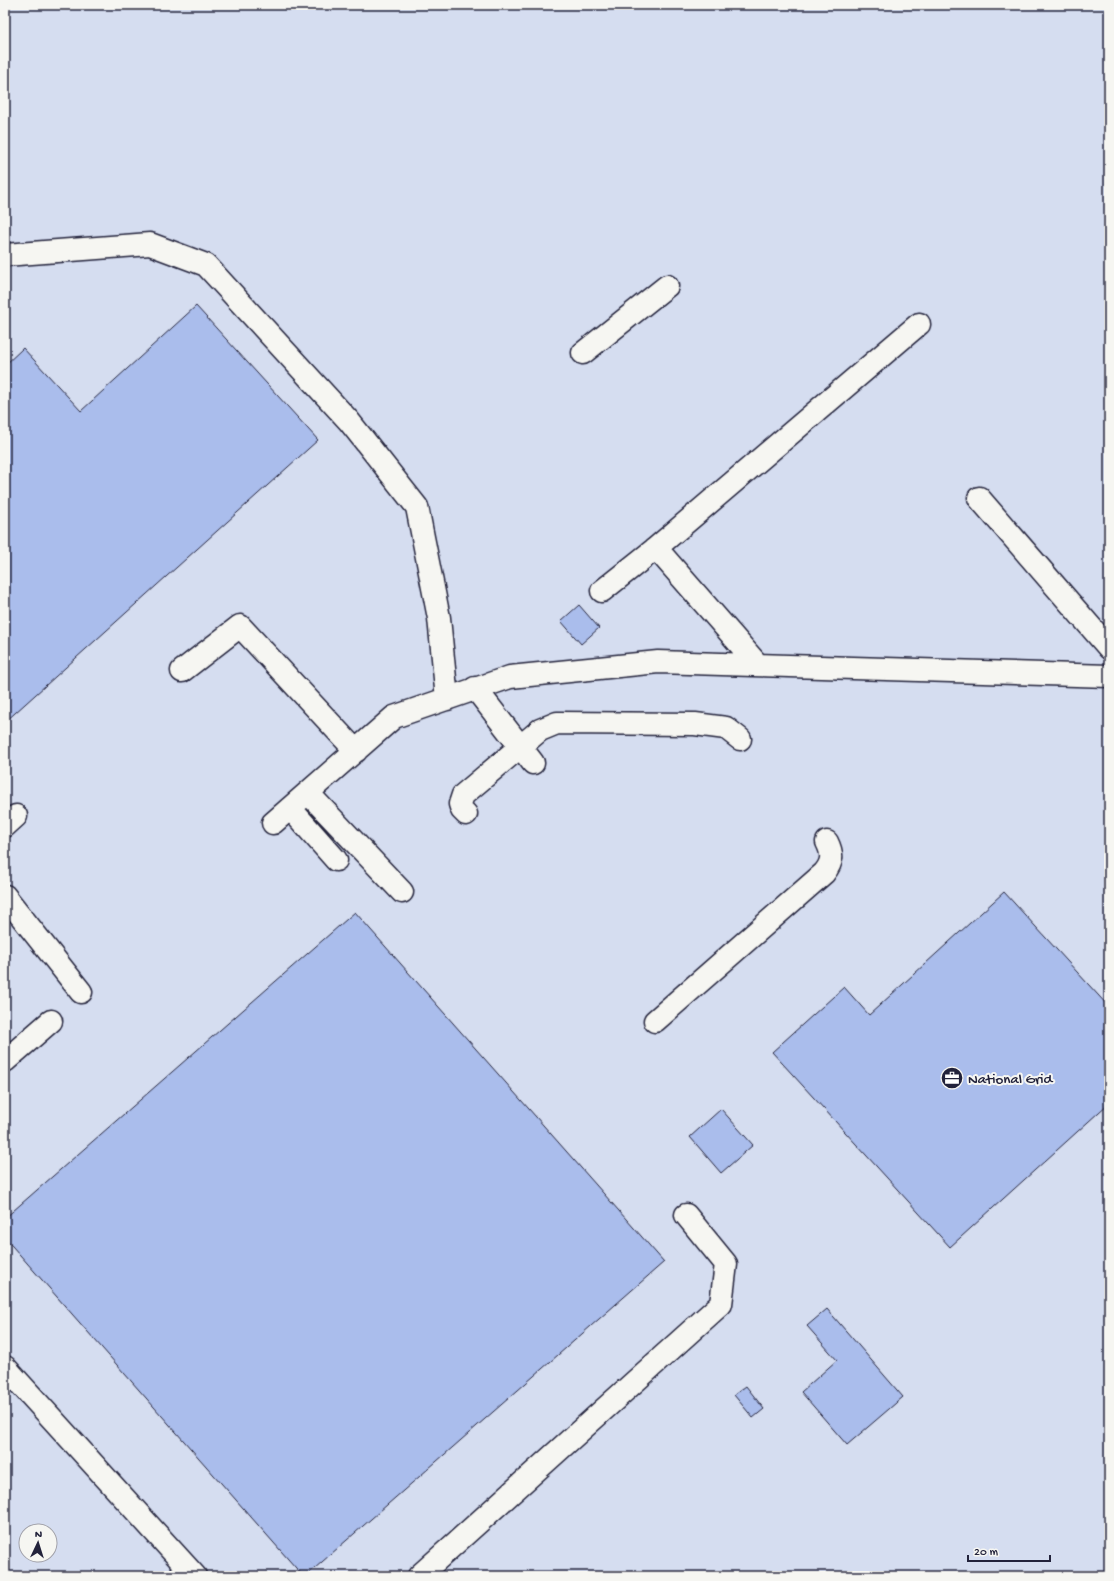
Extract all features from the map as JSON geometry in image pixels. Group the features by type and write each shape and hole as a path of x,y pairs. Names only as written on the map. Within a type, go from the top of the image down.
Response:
{"lane":[{"path":"5,255 150,244 206,265 349,421 417,507 439,618 447,698"},
{"path":"583,353 667,286"},
{"path":"602,591 656,548 919,324"},
{"path":"979,498 1109,648"},
{"path":"656,548 758,665"},
{"path":"182,671 240,626 356,751"},
{"path":"273,823 394,718 510,676 658,662 1109,676"},
{"path":"475,688 533,763"},
{"path":"466,814 462,810 460,804 463,795 540,730 558,724 695,724 726,728 740,739"},
{"path":"308,793 402,892"},
{"path":"290,808 336,860"},
{"path":"655,1021 830,866 832,858 831,850 827,842"},
{"path":"5,896 81,992"},
{"path":"5,1061 51,1021"},
{"path":"419,1576 722,1304 726,1264 686,1215"},
{"path":"5,1367 195,1576"}],"shaded area":[{"name":"National Grid","path":"5,5 1109,5 1109,1576 5,1576"}],"building":[{"path":"196,306 318,440 5,722 5,365 23,348 81,411"},
{"path":"579,605 599,628 581,644 561,621"},
{"name":"National Grid","path":"1004,892 1109,1007 1109,1103 950,1247 772,1052 844,987 869,1015"},
{"path":"355,912 664,1262 306,1576 303,1576 5,1238 5,1218"},
{"path":"721,1109 753,1145 721,1173 690,1137"},
{"path":"827,1309 903,1397 847,1445 801,1392 837,1360 807,1326"},
{"path":"746,1386 764,1409 753,1418 734,1395"}],"place":[{"name":"National Grid","path":"952,1078"}]}
